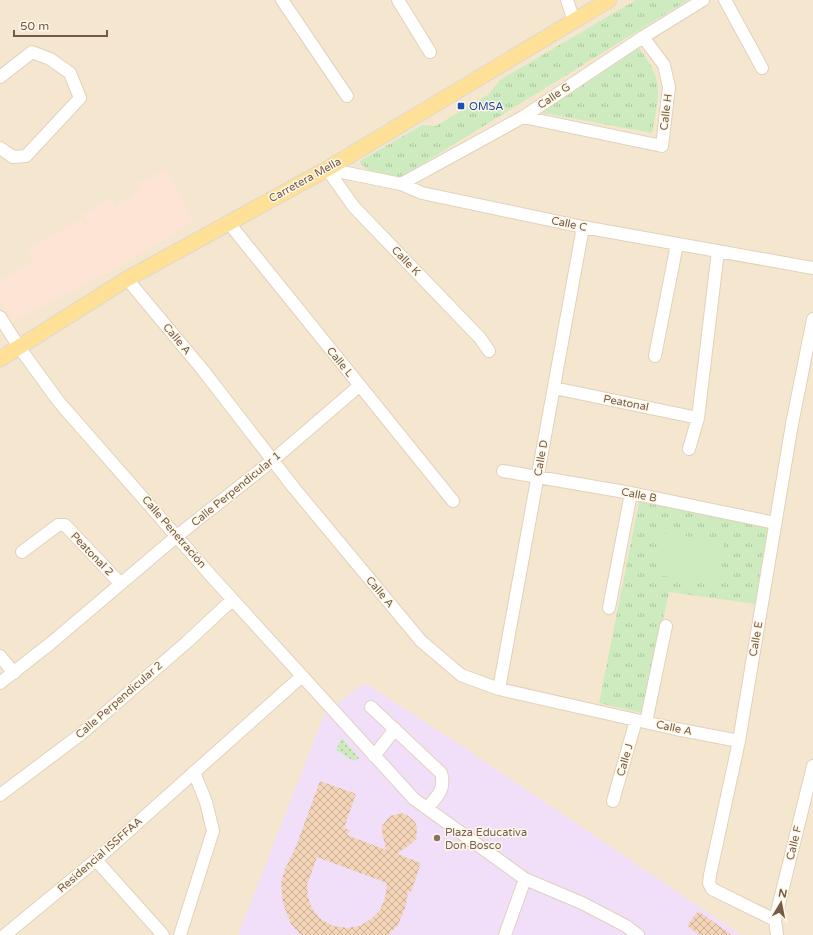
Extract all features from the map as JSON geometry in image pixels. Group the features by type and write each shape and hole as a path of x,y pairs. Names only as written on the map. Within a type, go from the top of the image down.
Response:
{"main road":[{"name":"Carretera Mella","path":"0,359 127,279 228,222 327,169 609,0"}],"street":[{"path":"282,0 347,96"},
{"path":"398,0 430,52"},
{"path":"567,0 574,21"},
{"name":"Calle G","path":"401,184 523,117 643,37 703,0"},
{"path":"726,0 762,68"},
{"name":"Calle H","path":"523,117 662,146 669,87 664,66 643,37"},
{"path":"0,77 32,52 50,59 70,73 80,98 26,156 13,157 0,148"},
{"name":"Calle C","path":"327,169 401,184 422,193 583,227 813,268"},
{"name":"Calle K","path":"327,169 354,207 480,338 489,351"},
{"name":"Calle L","path":"228,222 453,501"},
{"name":"Calle D","path":"500,689 583,227"},
{"path":"655,356 677,244"},
{"path":"689,449 698,418 718,251"},
{"name":"Calle A","path":"127,279 202,369 273,460 421,642 461,675 500,689 641,721 739,741"},
{"name":"Calle Penetración","path":"0,317 19,347 59,402 232,600 414,799 524,879 582,903 626,926 638,935"},
{"name":"Calle E","path":"775,920 712,889 709,882 739,741 775,524 813,318"},
{"name":"Calle Perpendicular 1","path":"0,683 14,673 177,536 273,460 359,386"},
{"name":"Peatonal","path":"554,388 698,418"},
{"name":"Calle B","path":"503,471 631,493 775,524"},
{"path":"609,608 631,493"},
{"name":"Peatonal 2","path":"22,552 58,525 65,526 120,583"},
{"name":"Calle Perpendicular 2","path":"0,795 81,734 187,642 232,600"},
{"name":"Calle J","path":"613,801 641,721 666,626"},
{"path":"0,656 14,673"},
{"name":"Residencial ISSFFAA","path":"5,935 96,860 302,676"},
{"path":"371,706 441,773 443,789 427,808"},
{"path":"374,756 395,729"},
{"name":"Calle F","path":"775,920 813,766"},
{"path":"180,935 213,831 206,802 194,772"},
{"path":"96,860 164,935"},
{"path":"505,935 524,879"},
{"path":"775,920 777,935"}],"shaded area":[{"path":"0,0 813,0 813,935 0,935"},
{"path":"166,169 193,222 109,272 12,321 0,300 0,281 34,261 27,249 82,219 102,257 83,215 110,199 133,241 116,206 140,190 138,184"},
{"name":"Plaza Educativa Don Bosco","path":"365,683 456,742 741,935 238,935 325,713"}],"green space":[{"path":"636,0 688,0 401,177 380,174 361,164 360,161 422,125 436,126 489,94 500,80"},
{"path":"639,48 653,70 658,89 657,108 652,133 538,112"},
{"path":"639,502 768,525 756,604 669,592 643,713 599,703"},
{"path":"661,533 724,541 719,583 656,575"},
{"path":"342,738 359,758 354,761 336,750"}],"building":[{"path":"320,781 356,794 344,828 350,830 347,835 386,850 382,826 390,816 401,813 407,815 415,822 417,828 416,839 397,854 421,863 411,892 408,891 406,905 398,925 388,935 301,935 291,924 283,904 281,883 285,869 295,849","holes":["317,857 387,883 385,898 380,910 371,919 360,926 347,928 334,926 322,920 313,910 308,898 307,885"]},
{"path":"698,911 732,935 700,935 687,926"}],"place":[{"name":"OMSA","path":"461,106"},
{"name":"Plaza Educativa Don Bosco","path":"437,838"}]}
